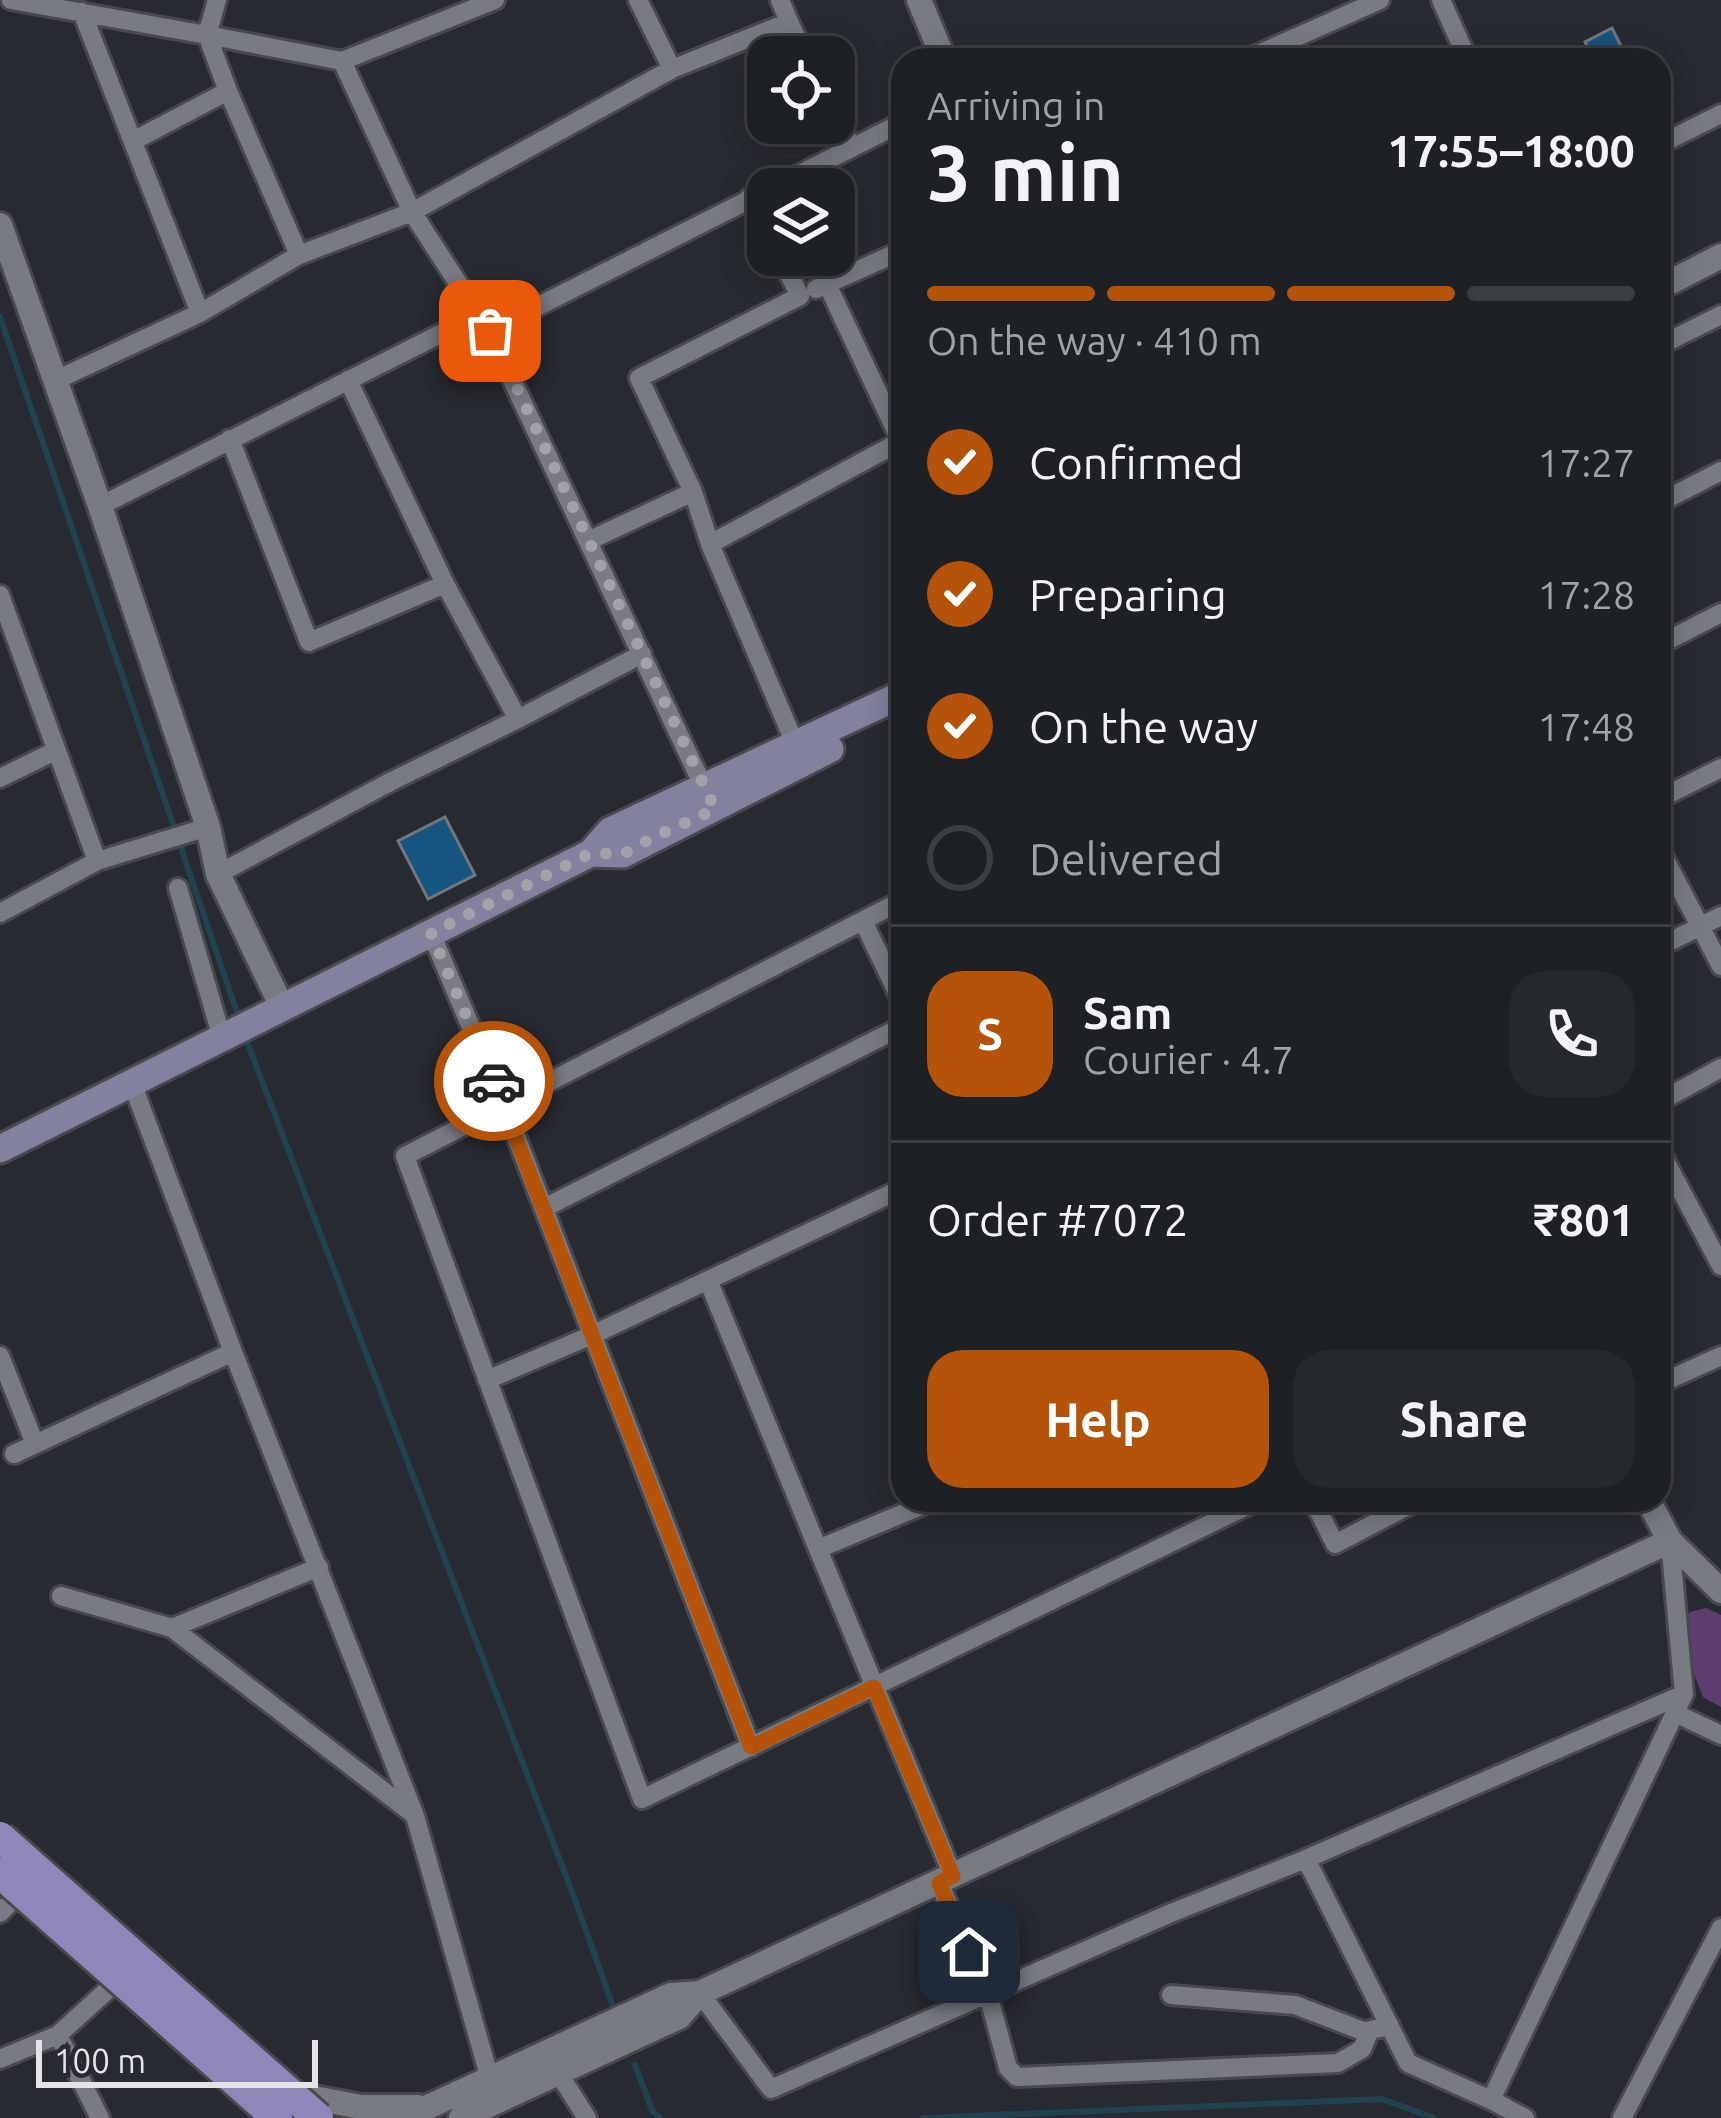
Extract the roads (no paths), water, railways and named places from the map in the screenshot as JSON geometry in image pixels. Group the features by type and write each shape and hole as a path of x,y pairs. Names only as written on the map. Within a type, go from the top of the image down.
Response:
{"main road":[{"path":"710,799 796,746 891,700"},
{"path":"0,1149 591,853 610,831 710,799 891,717"},
{"path":"0,1821 316,2108"},
{"path":"0,1837 316,2108 337,2118"},
{"path":"4,1891 265,2118"},
{"path":"4,1891 278,2118"}],"street":[{"path":"10,0 342,61 495,0"},
{"path":"217,0 208,35 299,255"},
{"path":"638,0 672,69"},
{"path":"780,0 796,36"},
{"path":"919,0 939,48"},
{"path":"1272,48 1380,0"},
{"path":"1441,0 1463,48"},
{"path":"82,12 200,313"},
{"path":"55,381 200,313 299,255 412,212 672,69 789,22"},
{"path":"342,61 412,212 490,331 710,799"},
{"path":"133,141 228,91"},
{"path":"1671,139 1721,114"},
{"path":"808,168 891,128"},
{"path":"100,506 456,326 490,331 747,199"},
{"path":"0,225 100,506 202,829 271,1013"},
{"path":"796,746 710,544 694,492 639,377 891,255"},
{"path":"1671,282 1721,256"},
{"path":"790,276 800,296"},
{"path":"827,284 891,419"},
{"path":"1671,340 1721,315"},
{"path":"348,380 445,584 518,719"},
{"path":"230,439 309,642 445,584"},
{"path":"710,544 891,448"},
{"path":"1671,496 1721,471"},
{"path":"588,541 694,492"},
{"path":"0,595 3,618 97,861"},
{"path":"1671,639 1721,613"},
{"path":"218,874 642,654"},
{"path":"0,778 56,752"},
{"path":"1671,793 1721,768"},
{"path":"0,913 97,861 202,829"},
{"path":"1671,871 1721,966"},
{"path":"178,888 224,1037"},
{"path":"891,906 405,1156 641,1799 1234,1512"},
{"path":"1671,941 1721,916"},
{"path":"863,921 891,979"},
{"path":"431,933 504,1105 751,1747"},
{"path":"544,1208 891,1032"},
{"path":"1671,1095 1721,1068"},
{"path":"132,1083 416,1816 495,2102"},
{"path":"1671,1171 1721,1265"},
{"path":"488,1380 891,1194"},
{"path":"708,1280 874,1687 988,1994 1008,2068 1017,2077 1338,2062 1362,2049 1370,2030 1390,2026"},
{"path":"14,1454 233,1352"},
{"path":"0,1356 35,1444"},
{"path":"1671,1379 1721,1356"},
{"path":"0,1418 21,1409"},
{"path":"818,1549 906,1512"},
{"path":"1319,1512 1335,1544 1396,1512"},
{"path":"1654,1512 1670,1541 1721,1591"},
{"path":"1491,2100 1684,1694 1670,1541"},
{"path":"316,2108 413,2112 671,1995 700,1993 1670,1541"},
{"path":"172,1628 319,1567"},
{"path":"61,1596 172,1628 416,1816"},
{"path":"700,1993 771,2089 1684,1694"},
{"path":"1675,1713 1721,1735"},
{"path":"1306,1859 1408,2062 1525,2118"},
{"path":"4,1891 48,1863"},
{"path":"1622,2118 1721,1928"},
{"path":"0,2059 58,2035 115,1984"},
{"path":"461,2118 679,2017 700,1993"},
{"path":"1172,1995 1295,2005 1368,2033"},
{"path":"58,2035 100,2118"},
{"path":"559,2074 587,2118"}],"waterway":[{"path":"0,317 240,1021"},
{"path":"244,1034 615,2012"},
{"path":"635,2065 652,2110 660,2118"},
{"path":"923,2118 1382,2099 1434,2118"}],"railway":[{"path":"0,1853 306,2118"}]}
